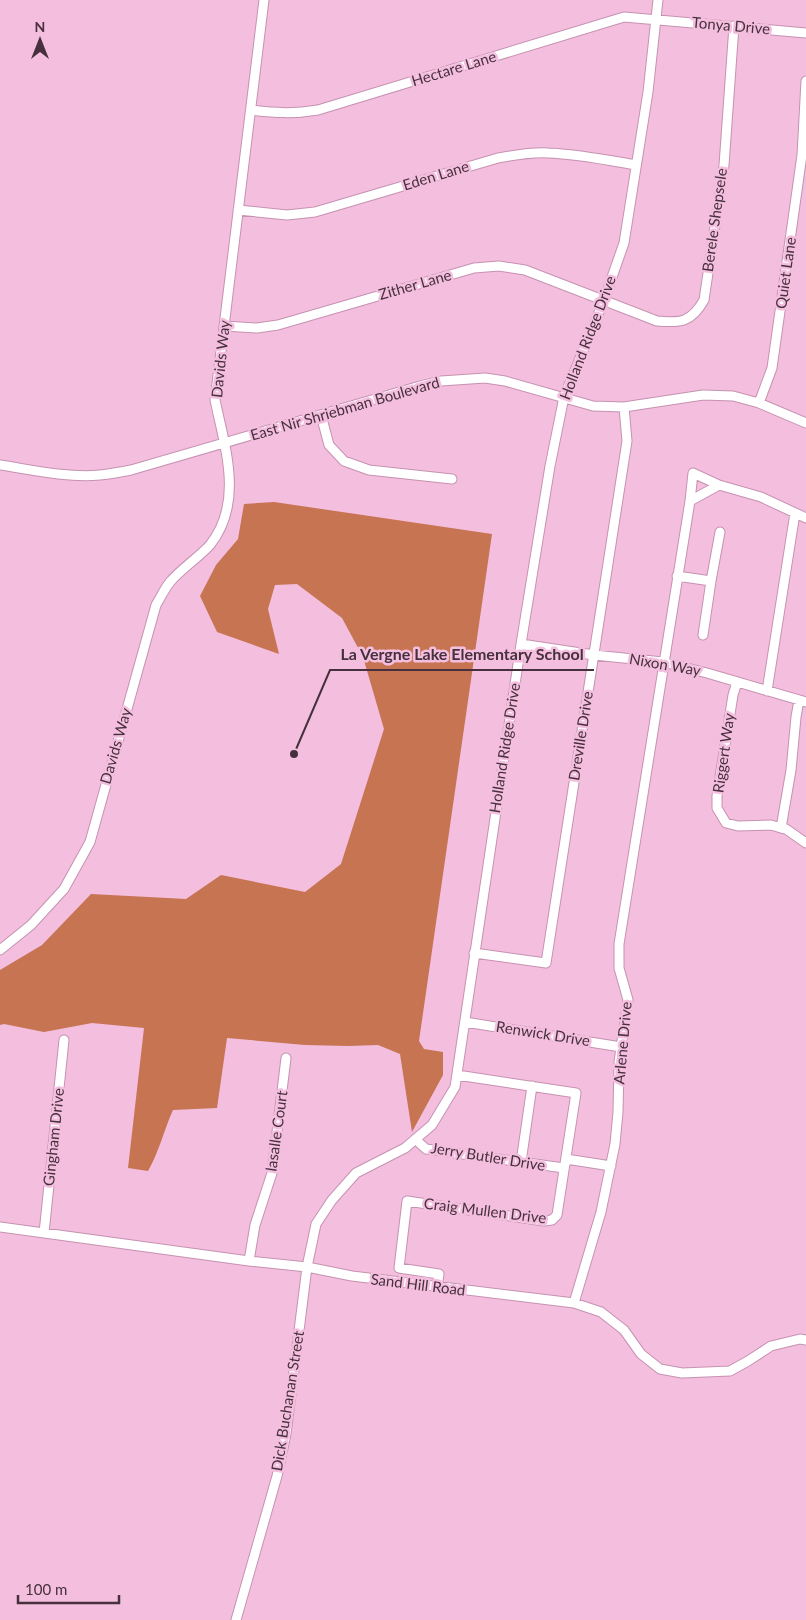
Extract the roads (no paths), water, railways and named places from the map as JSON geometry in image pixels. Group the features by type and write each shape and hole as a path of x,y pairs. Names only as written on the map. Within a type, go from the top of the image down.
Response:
{"street":[{"name":"Davids Way","path":"0,950 31,925 64,888 90,842 156,605 170,582 210,544 226,516 230,481 215,400 264,0"},
{"name":"Holland Ridge Drive","path":"307,1267 316,1224 332,1200 356,1173 405,1148 432,1125 455,1086 521,644 550,466 564,397 604,300 624,243 648,92 658,0"},
{"name":"Hectare Lane","path":"251,110 279,114 318,110 624,18 656,20"},
{"name":"Tonya Drive","path":"656,20 806,33"},
{"name":"Berele Shepsele","path":"604,300 656,321 676,323 694,315 704,300 724,165 734,26"},
{"name":"Quiet Lane","path":"759,404 772,368 802,155 806,81"},
{"name":"Eden Lane","path":"238,210 288,215 315,212 498,158 522,154 547,153 591,157 636,165"},
{"name":"Zither Lane","path":"224,326 257,328 278,325 474,268 499,266 525,270 604,300"},
{"name":"East Nir Shriebman Boulevard","path":"0,465 74,475 100,475 146,467 420,386 441,381 464,379 485,378 505,381 593,406 624,407 703,395 733,396 759,404 806,423"},
{"name":"Dreville Drive","path":"474,953 546,963 626,441 624,407"},
{"path":"321,415 329,445 344,461 369,470 452,479"},
{"name":"Arlene Drive","path":"574,1304 599,1219 612,1166 618,1112 619,1062 628,1000 619,968 619,944 690,501 692,473 720,484"},
{"path":"690,501 720,484 761,497 806,518"},
{"path":"767,692 795,513"},
{"path":"703,635 720,532"},
{"path":"677,576 712,581"},
{"name":"Nixon Way","path":"521,644 594,655 663,662 803,701"},
{"name":"Riggert Way","path":"737,682 733,695 717,796 717,808 726,822 738,826 771,825 781,828"},
{"path":"803,701 796,718 792,770 781,828 786,829 806,843"},
{"name":"Renwick Drive","path":"465,1022 621,1047"},
{"name":"Gingham Drive","path":"44,1233 64,1040"},
{"name":"lasalle Court","path":"249,1261 255,1225 272,1173 286,1058"},
{"path":"457,1075 532,1086 521,1162"},
{"name":"Craig Mullen Drive","path":"437,1287 439,1274 399,1268 407,1201 544,1221 552,1220 557,1215 576,1092 532,1086"},
{"name":"Jerry Butler Drive","path":"415,1139 426,1149 521,1162 612,1166"},
{"name":"Sand Hill Road","path":"0,1227 249,1261 307,1267 352,1276 574,1304 601,1312 624,1330 641,1354 660,1369 682,1373 730,1371 771,1346 800,1339 806,1340"},
{"name":"Dick Buchanan Street","path":"236,1620 277,1476 286,1434 307,1267"}],"place":[{"name":"La Vergne Lake Elementary School","path":"294,754"}]}
